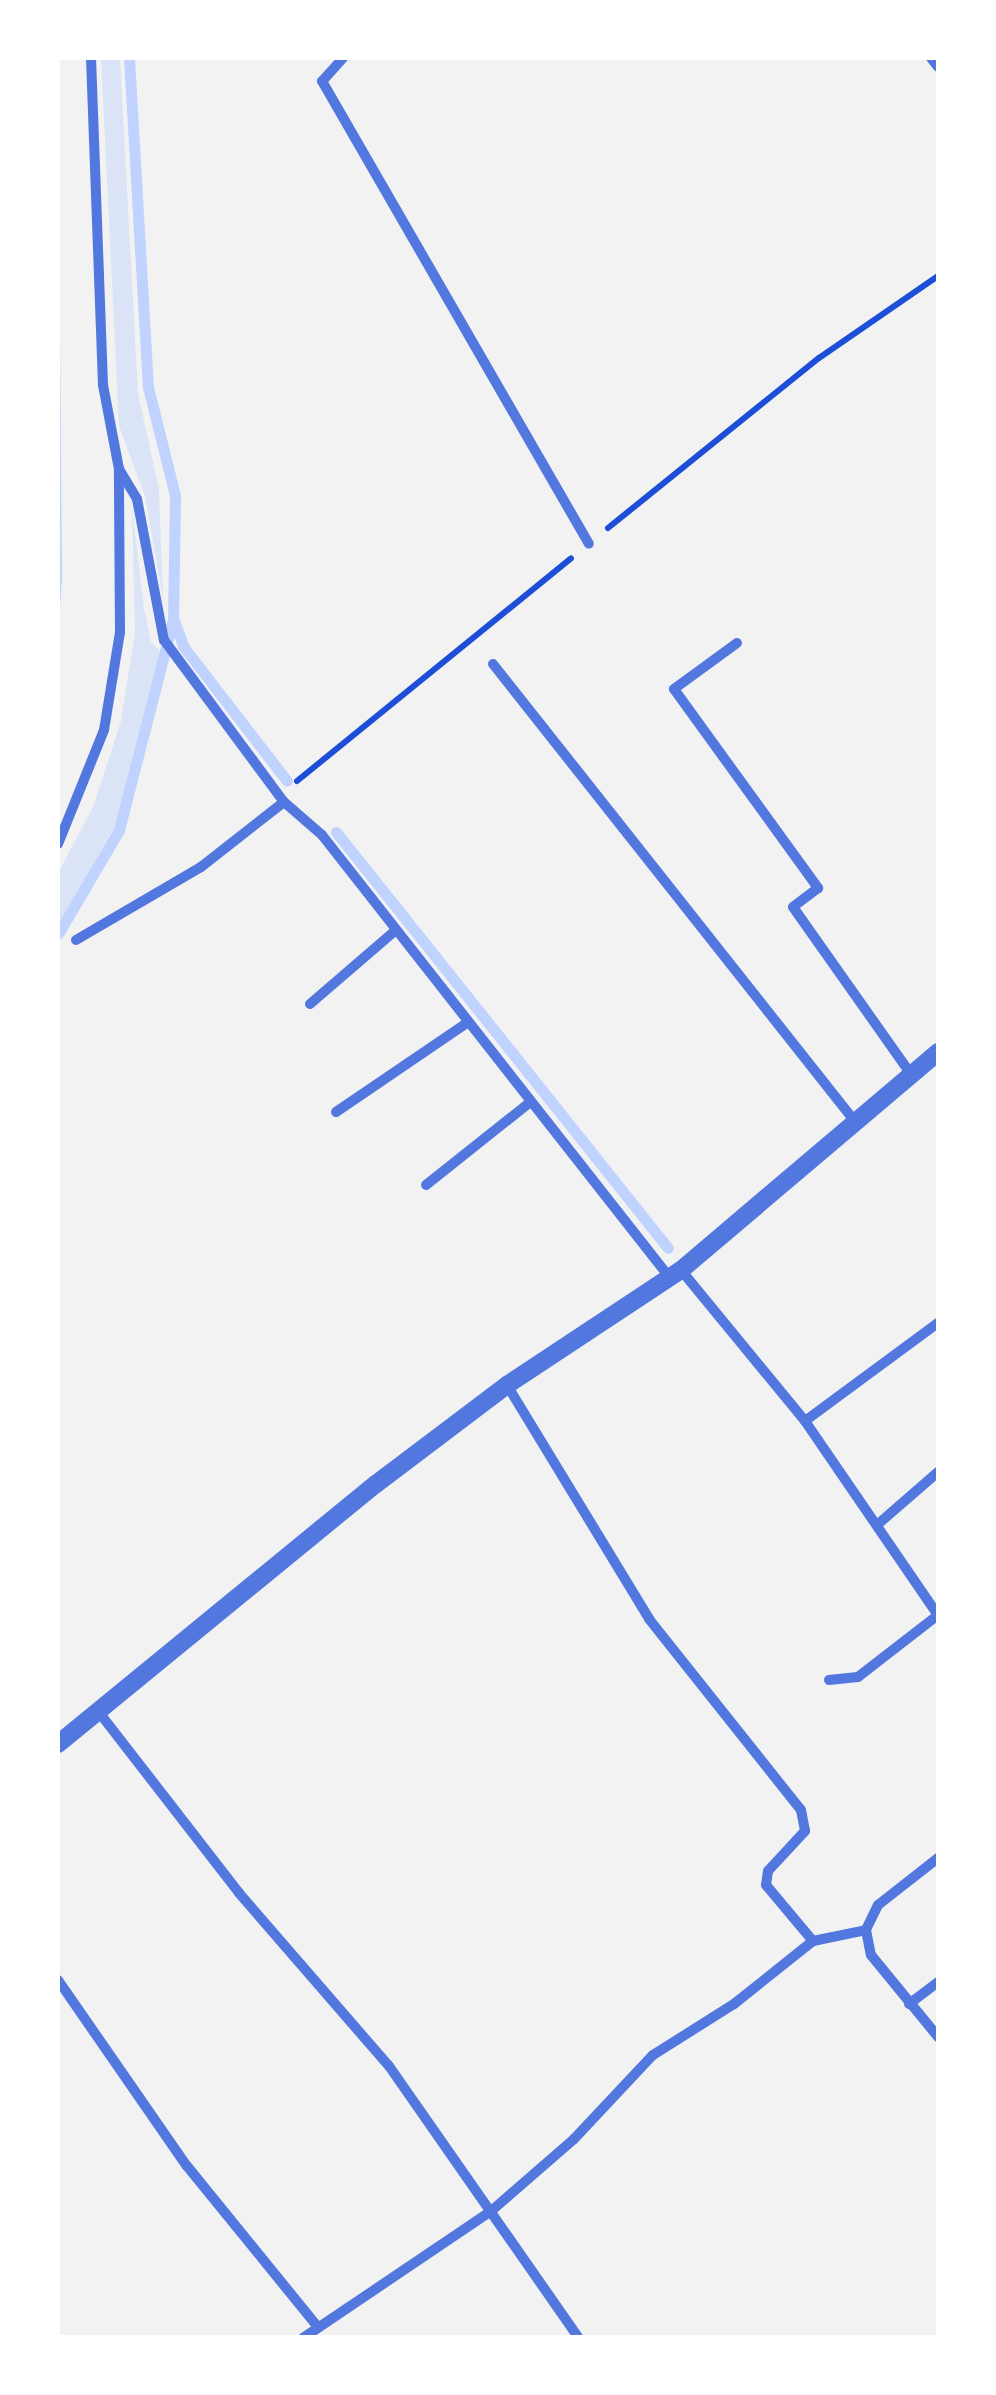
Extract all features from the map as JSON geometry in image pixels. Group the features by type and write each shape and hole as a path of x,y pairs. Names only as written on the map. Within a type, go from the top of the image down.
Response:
{"street":[{"path":"58,844 88,781 114,683 119,469 103,385 91,58"},
{"path":"344,58 322,81 589,544"},
{"path":"931,58 938,67"},
{"path":"119,469 137,500 167,644 284,802 322,835 528,1104 804,1421 938,1615 858,1678 828,1680"},
{"path":"738,643 674,689 818,888 793,907 910,1073"},
{"path":"493,664 854,1119"},
{"path":"76,940 201,867 284,802"},
{"path":"310,1004 396,930"},
{"path":"336,1112 466,1022"},
{"path":"58,1744 507,1385 676,1274 854,1119 938,1052"},
{"path":"426,1186 528,1104"},
{"path":"804,1421 938,1324"},
{"path":"507,1385 649,1618 712,1706 802,1810 805,1831 768,1871 766,1885 813,1941"},
{"path":"877,1525 938,1472"},
{"path":"98,1712 239,1893 389,2066 579,2338"},
{"path":"938,1858 878,1905 866,1930 871,1955 938,2038"},
{"path":"302,2338 490,2212 574,2139 653,2055 734,2004 813,1941 866,1930"},
{"path":"58,1980 187,2166 318,2327"},
{"path":"910,2004 938,1982"}],"path":[{"path":"284,802 288,789 818,358 938,276"}],"shaded area":[{"path":"101,58 120,58 138,394 159,489 163,599 145,496 119,426"},
{"path":"132,507 151,642 163,654 115,826 58,927 58,873 93,807 121,721 135,633"}],"water":[{"path":"58,75 62,579 58,639"}],"waterway":[{"path":"129,58 148,387 175,495 173,618 183,646 287,781"},
{"path":"58,934 119,830 172,623"},
{"path":"336,832 668,1248"}]}
